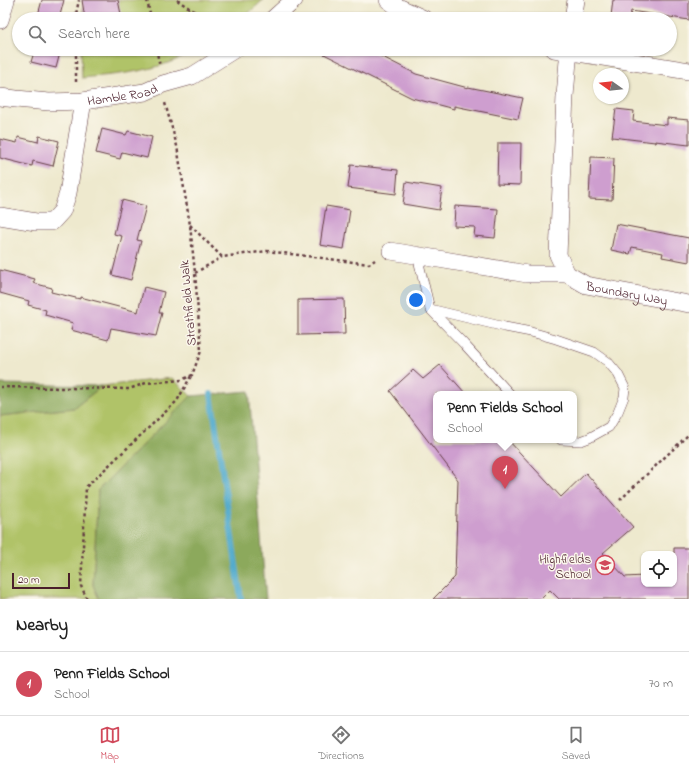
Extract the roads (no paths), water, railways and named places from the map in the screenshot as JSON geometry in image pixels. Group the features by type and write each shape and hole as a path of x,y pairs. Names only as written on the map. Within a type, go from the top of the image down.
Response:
{"street":[{"path":"0,20 6,0"},
{"path":"281,12 294,0"},
{"path":"388,0 409,12"},
{"path":"574,12 576,0"},
{"name":"Hamble Road","path":"0,97 16,100 49,102 83,101 145,92 163,84 192,76 224,56"},
{"path":"391,251 527,274 567,274 558,255 565,96 564,56"},
{"path":"600,56 689,71"},
{"path":"0,216 36,222 52,222 62,211 68,193 83,101"},
{"name":"Boundary Way","path":"567,274 586,285 689,304"}],"lane":[{"path":"417,256 430,309 507,391"},
{"path":"430,309 556,339 594,352 608,362 618,374 625,388 624,397 618,412 609,427 589,438 577,441"}],"waterway":[{"path":"211,394 241,599"}],"place":[{"name":"Penn Fields School","path":"505,489"},
{"name":"Highfields School","path":"605,565"}]}
